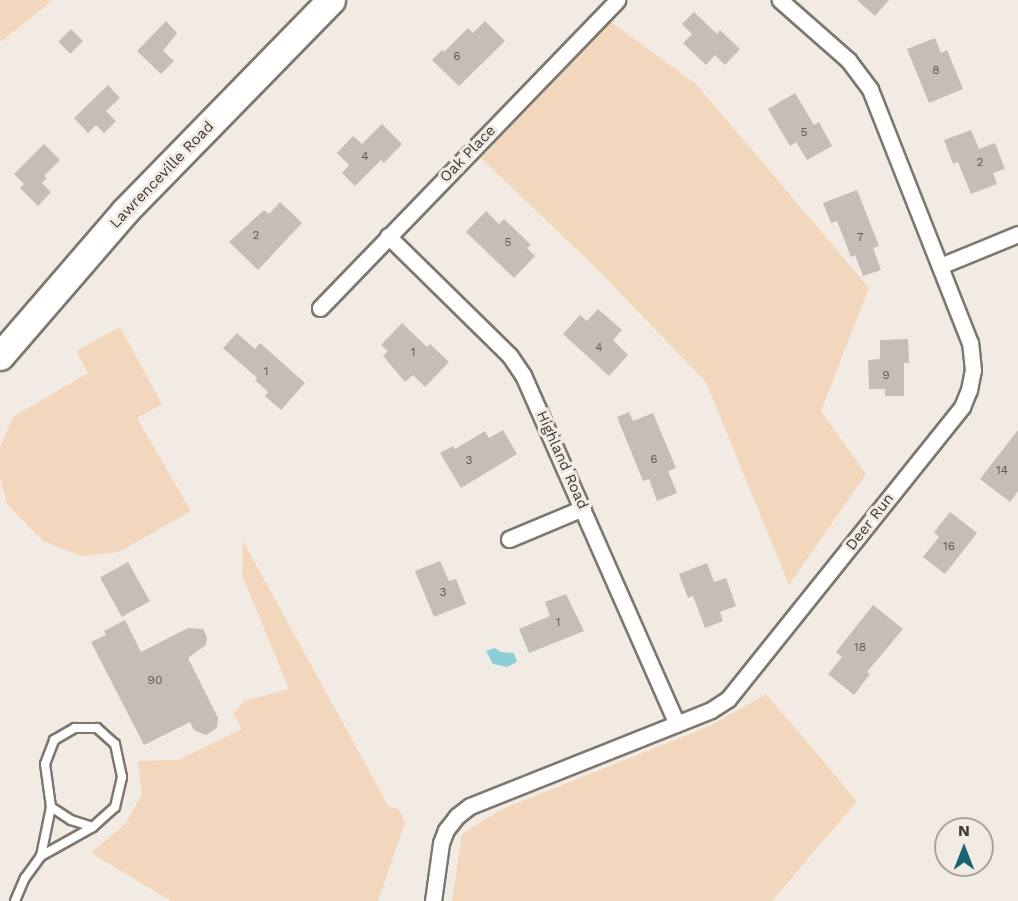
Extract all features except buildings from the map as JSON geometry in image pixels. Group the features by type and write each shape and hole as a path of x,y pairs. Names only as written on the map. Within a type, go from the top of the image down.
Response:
{"highway":[{"name":"Lawrenceville Road","path":"0,356 125,211 331,0"}],"street":[{"name":"Oak Place","path":"320,308 617,0"},
{"name":"Deer Run","path":"433,901 441,843 446,830 457,816 470,806 711,710 742,684 962,407 969,390 973,370 972,351 870,89 848,60 780,0"},
{"path":"940,266 1018,234"},
{"name":"Highland Road","path":"388,236 516,365 534,397 677,724"},
{"path":"508,539 583,508"}],"lane":[{"path":"15,901 25,878 41,856 51,807 45,765 54,740 75,728 97,728 115,744 122,777 115,807 93,827 41,856"},
{"path":"51,807 70,820 93,827"}],"shaded area":[{"path":"0,0 53,0 0,41"},
{"path":"611,22 696,84 869,288 821,411 866,474 789,585 706,382 595,267 481,158"},
{"path":"120,327 162,404 137,418 191,511 119,552 81,556 43,541 7,504 0,477 0,447 13,417 88,373 76,351"},
{"path":"243,541 389,807 399,809 405,823 378,901 171,901 91,853 126,823 142,794 138,761 178,760 242,729 233,714 244,701 289,689 242,575"},
{"path":"766,694 857,801 772,901 452,901 462,834 500,810 710,726"}],"water":[{"path":"495,648 501,652 514,653 517,662 507,667 493,664 486,651"}]}
